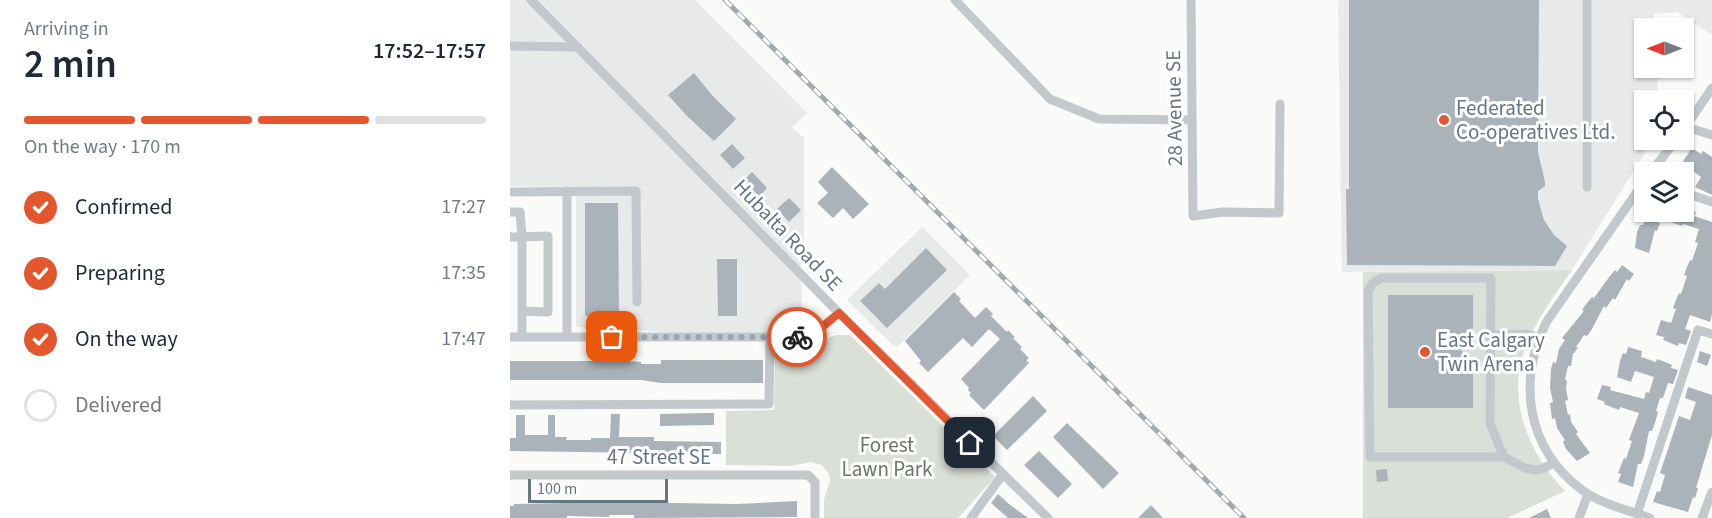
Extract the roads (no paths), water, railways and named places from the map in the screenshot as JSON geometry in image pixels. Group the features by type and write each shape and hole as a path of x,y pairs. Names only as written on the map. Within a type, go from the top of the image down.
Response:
{"street":[{"name":"Hubalta Road SE","path":"531,0 839,313 1048,518"},
{"path":"955,0 1050,99 1099,119 1192,120"},
{"path":"964,9 971,0"},
{"name":"28 Avenue SE","path":"1191,0 1192,216 1222,212 1279,213 1280,104"},
{"path":"1587,0 1587,187"},
{"path":"510,46 578,47"},
{"path":"1694,114 1712,88"},
{"path":"1694,131 1712,135"},
{"path":"1659,162 1668,150"},
{"path":"567,191 567,337"},
{"path":"510,192 636,191 637,302"},
{"path":"1634,196 1548,321 1539,338 1531,373 1531,408 1543,445 1554,463 1571,481 1588,494 1650,518"},
{"path":"1694,196 1712,202"},
{"path":"510,212 520,212 522,337"},
{"path":"510,237 548,236 548,312 522,311"},
{"path":"1504,457 1490,424 1491,278 1382,278 1373,283 1368,291 1370,457 1504,457 1525,468 1535,470 1554,463"},
{"path":"510,337 770,338 815,333 839,313"},
{"path":"1637,514 1698,330 1712,334"},
{"path":"1492,334 1527,334 1539,338"},
{"path":"510,405 769,404 770,338"},
{"path":"971,518 1003,474"},
{"name":"47 Street SE","path":"510,475 807,475 815,482 815,518"},
{"path":"1702,518 1712,492"},
{"path":"1579,518 1588,494"}],"railway":[{"path":"725,0 1244,518"}],"place":[{"name":"Federated Co-operatives Ltd.","path":"1444,120"},
{"name":"East Calgary Twin Arena","path":"1425,352"}],"park label":[{"name":"Forest Lawn Park","path":"887,457"}]}
